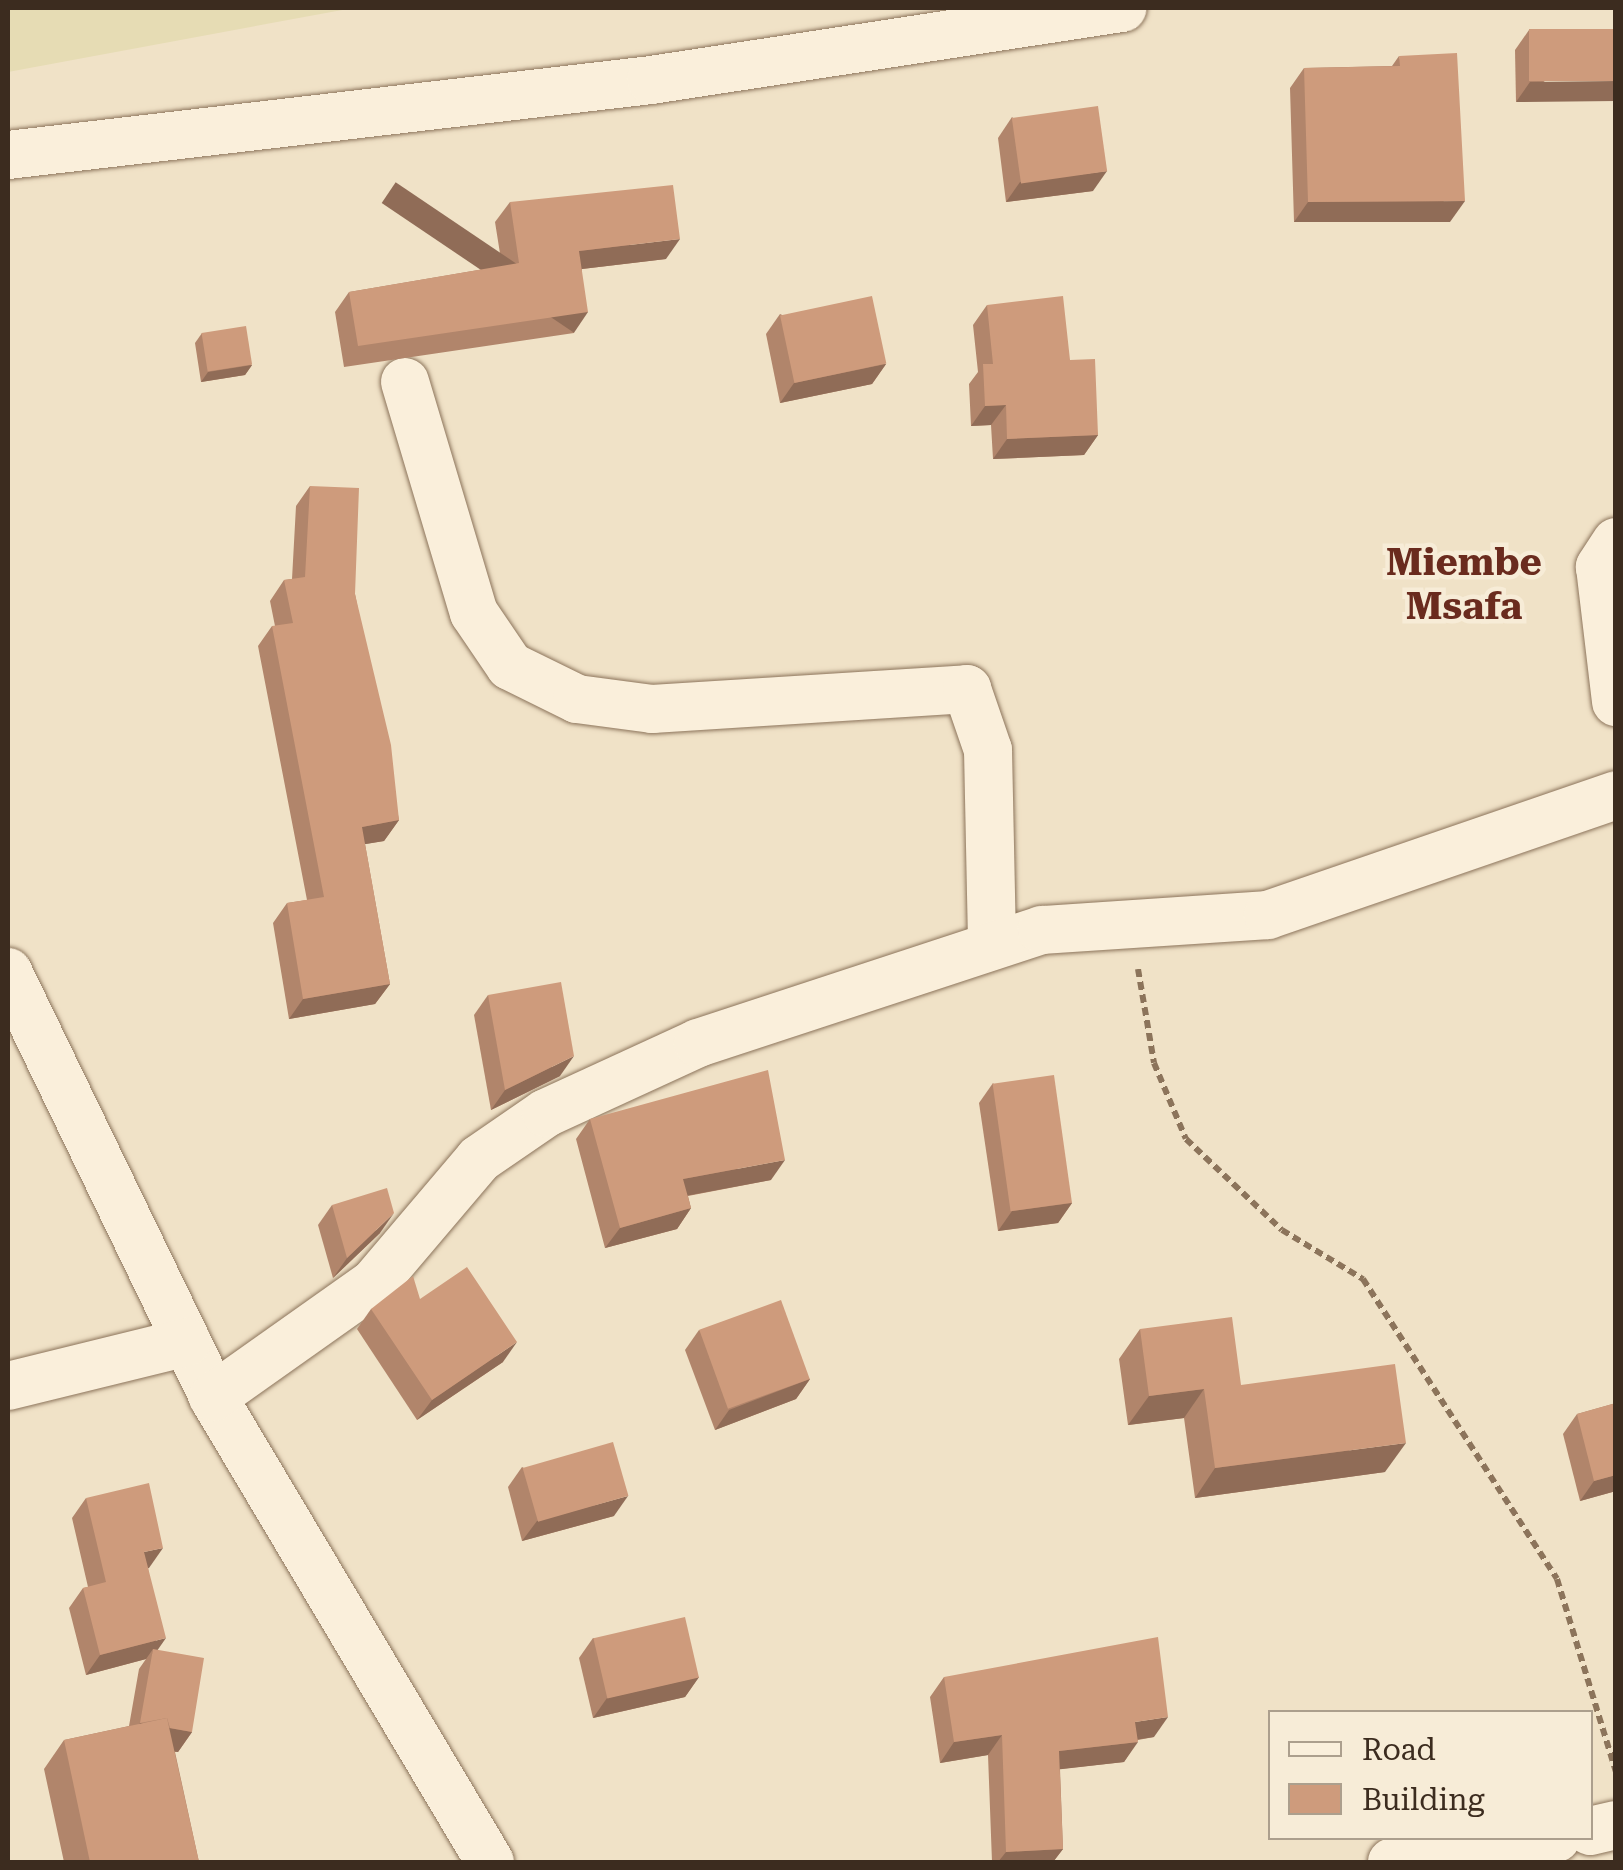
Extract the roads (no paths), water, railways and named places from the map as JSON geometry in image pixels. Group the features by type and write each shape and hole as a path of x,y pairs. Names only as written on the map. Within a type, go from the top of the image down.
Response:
{"street":[{"path":"8,156 651,80 1123,8"},
{"path":"405,382 474,613 510,666 576,699 652,709 968,690 988,750 992,943"},
{"path":"1616,542 1600,567 1616,702"},
{"path":"213,1396 350,1304 479,1159 546,1113 698,1043 992,943 1042,930 1135,928 1268,915 1616,795"},
{"path":"8,972 213,1396 490,1862"},
{"path":"8,1386 187,1342"},
{"path":"1392,1862 1542,1840"}],"district":[{"name":"Miembe Msafa","path":"1464,585"}]}
